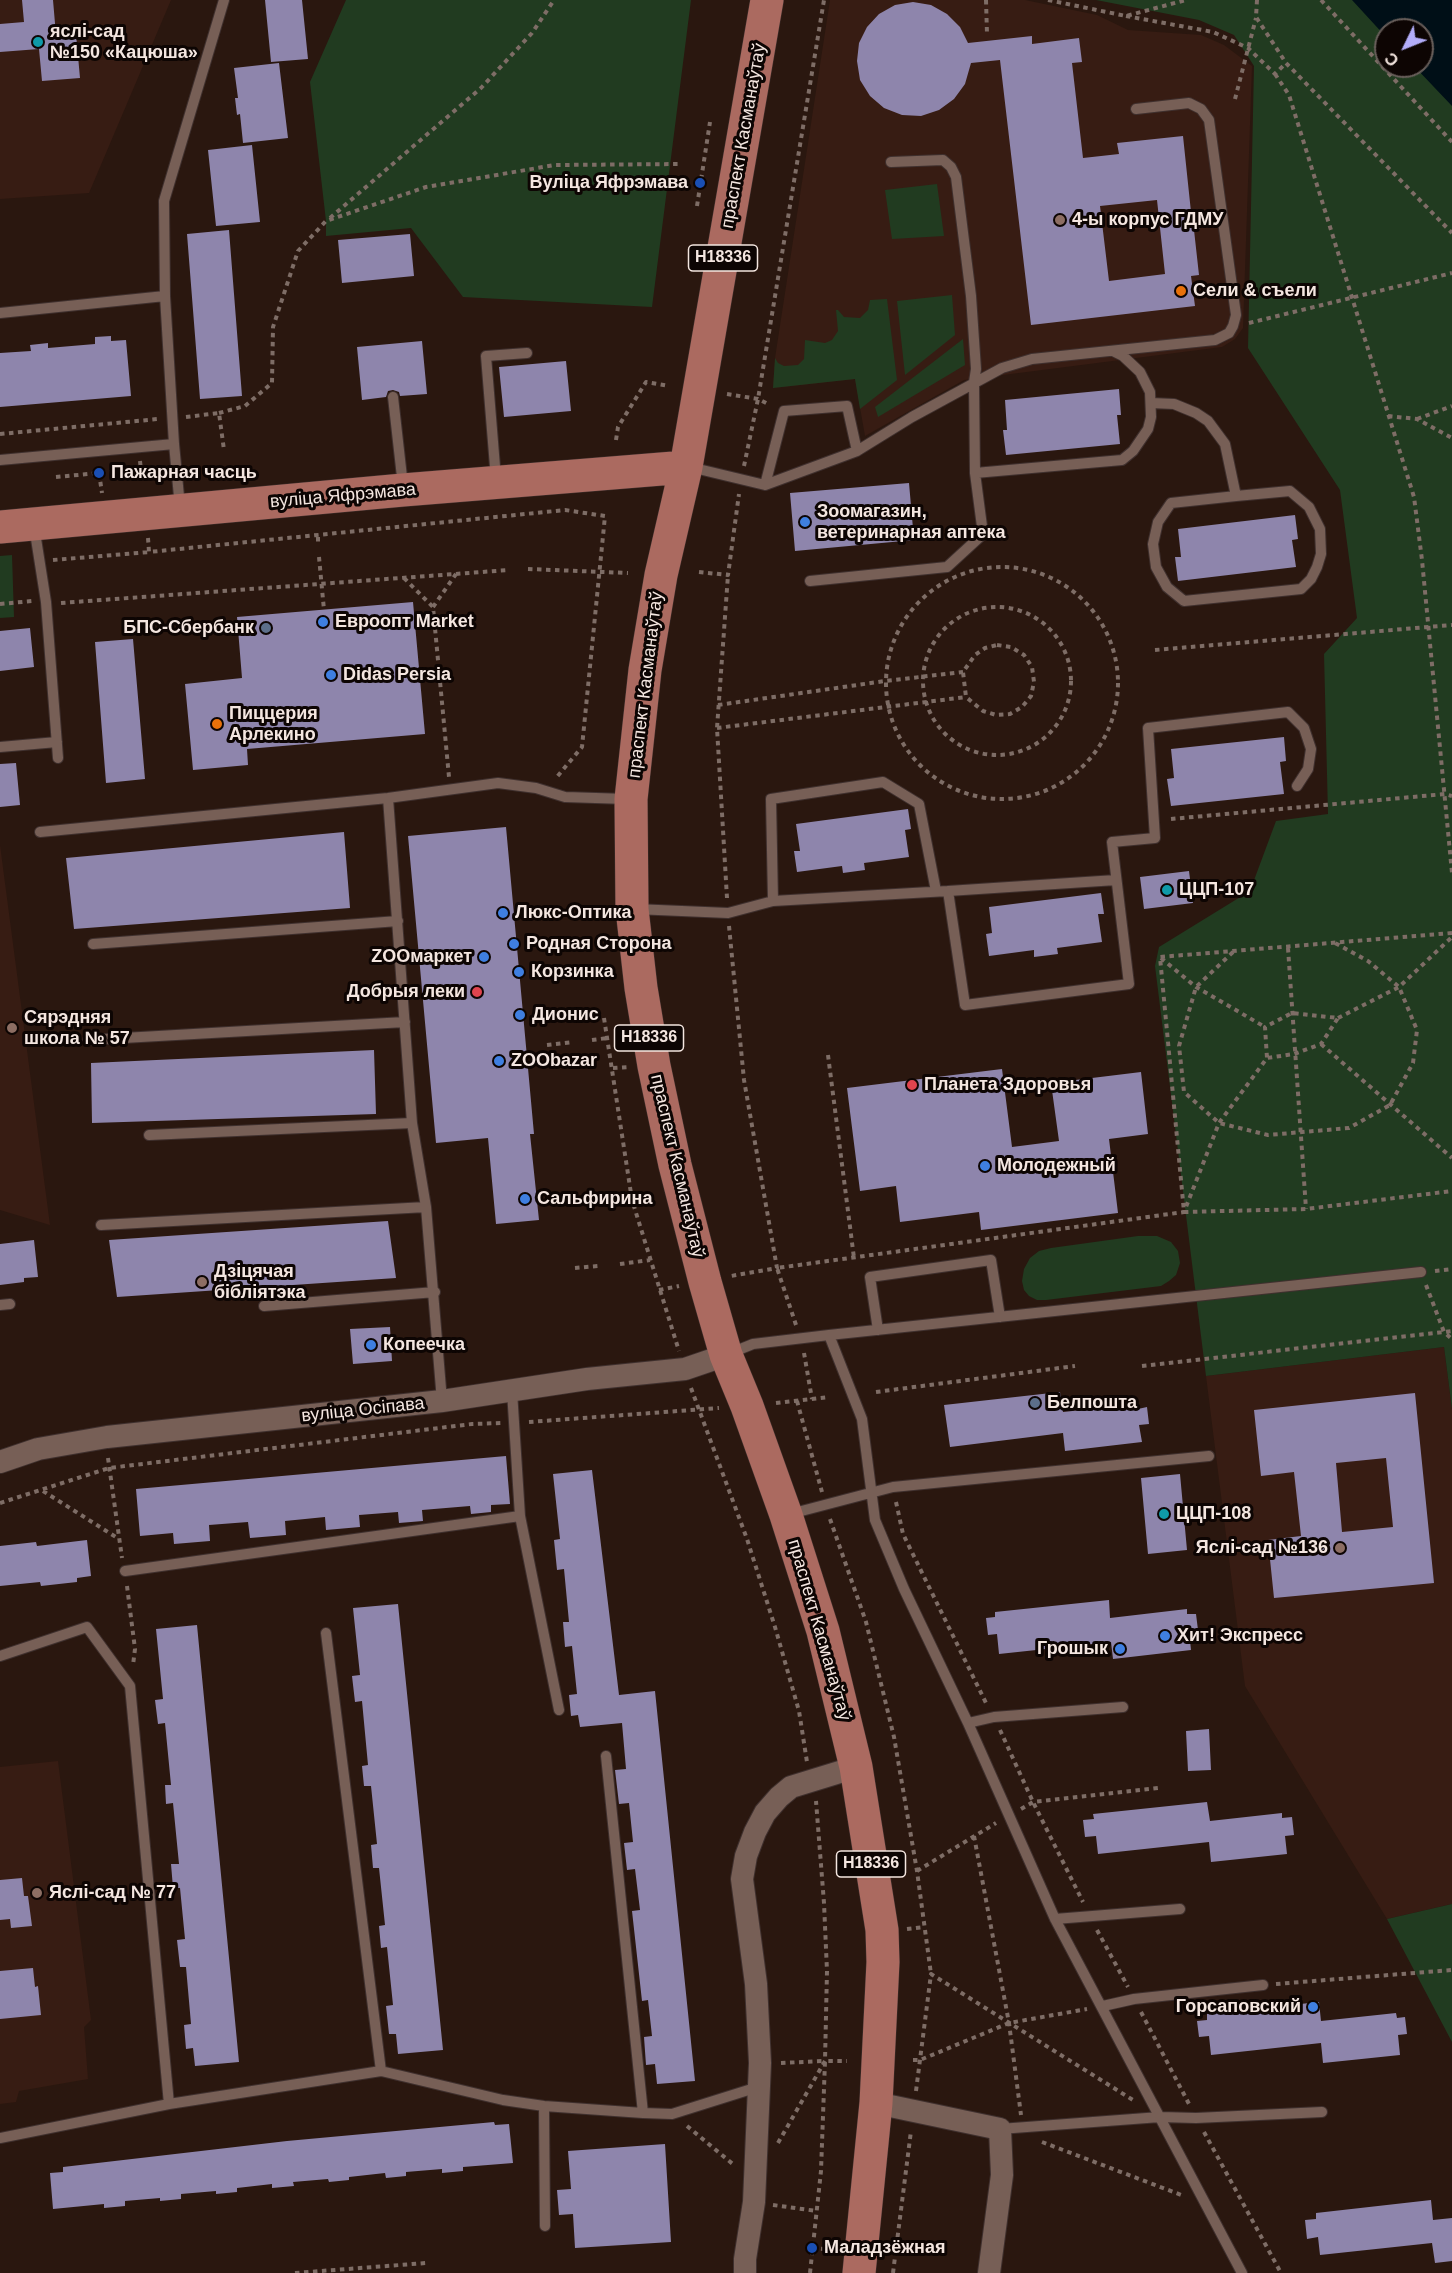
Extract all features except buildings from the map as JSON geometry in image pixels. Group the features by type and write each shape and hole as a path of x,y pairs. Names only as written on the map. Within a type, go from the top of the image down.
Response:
{"main road":[{"name":"праспект Касманаўтаў","path":"767,0 686,467 659,585 645,670 631,799 632,909 642,999 675,1165 726,1355 786,1515 823,1631 856,1767 882,1930 883,2002 876,2103 859,2273"},
{"name":"вуліца Яфрэмава","path":"0,527 686,467"}],"street":[{"name":"вуліца Осіпава","path":"0,1462 38,1449 107,1437 442,1401 587,1379 685,1369 726,1355"},
{"path":"745,2273 754,2202 760,2063 756,1984 742,1880 746,1856 765,1813 791,1787 856,1767"},
{"path":"876,2103 1000,2129 1002,2175 988,2273"}],"lane":[{"path":"180,510 171,418 165,296 164,201 224,0"},
{"path":"686,467 765,485 857,451 1002,368 1032,359 1215,339 1229,333 1236,315 1209,120 1201,109 1189,103 1136,109"},
{"path":"810,581 947,567 983,534 975,473 974,382 976,369 971,296 956,177 944,160 891,162"},
{"path":"0,313 165,296"},
{"path":"975,473 1122,460 1142,441 1148,429 1152,403 1150,392 1140,372 1123,356 1113,351"},
{"path":"496,483 486,356 527,352"},
{"path":"393,397 403,490"},
{"path":"1152,403 1174,404 1208,421 1225,444 1236,496"},
{"path":"765,485 784,411 847,406 857,451"},
{"path":"0,460 174,444"},
{"path":"1290,491 1300,498 1316,517 1320,529 1321,554 1317,567 1301,589 1184,601 1167,586 1156,567 1153,544 1158,522 1171,503 1236,496 1290,491"},
{"path":"34,524 46,602 58,758"},
{"path":"948,891 965,1005 1129,984 1112,842 1155,838 1148,728 1288,712 1304,728 1311,750 1308,769 1297,786"},
{"path":"0,747 57,742"},
{"path":"773,902 771,799 883,782 919,804 936,891"},
{"path":"40,832 388,798 498,783 536,788 565,797 631,799"},
{"path":"388,798 412,1123 426,1207 435,1292 442,1401"},
{"path":"632,909 728,913 773,902 1116,880"},
{"path":"93,944 398,921"},
{"path":"88,1040 405,1022"},
{"path":"149,1135 412,1123"},
{"path":"101,1225 426,1207"},
{"path":"878,1330 870,1277 991,1260 1000,1317"},
{"path":"726,1355 753,1344 1421,1272"},
{"path":"264,1305 435,1292"},
{"path":"829,1335 862,1419 875,1520 887,1550 968,1723 1055,1919 1103,2006 1242,2273"},
{"path":"512,1390 520,1516 559,1710"},
{"path":"786,1515 893,1487 1209,1456"},
{"path":"124,1571 520,1516"},
{"path":"0,1656 87,1627 130,1686 169,2104"},
{"path":"326,1633 381,2071"},
{"path":"968,1723 994,1717 1123,1707"},
{"path":"606,1756 643,2113"},
{"path":"1055,1919 1180,1909"},
{"path":"1103,2006 1134,1999 1263,1985"},
{"path":"0,2138 169,2104 381,2071 503,2100 544,2106 643,2113 672,2114 758,2087"},
{"path":"544,2106 545,2226"},
{"path":"1000,2129 1160,2117 1196,2118 1322,2112"}],"path":[{"path":"0,434 219,413 246,406 272,384 273,327 298,251 326,221 481,88 532,33 554,0"},
{"path":"812,1399 801,1339 777,1268 744,1080 728,913 717,728 728,575 741,481 758,399 824,0"},
{"path":"986,0 987,34"},
{"path":"1048,0 1213,32 1248,48 1275,74 1289,95 1414,497 1452,873"},
{"path":"1126,16 1186,0"},
{"path":"1235,99 1256,17 1257,0"},
{"path":"1321,0 1452,142"},
{"path":"1256,17 1286,63 1452,233"},
{"path":"1275,74 1286,63"},
{"path":"697,206 710,122"},
{"path":"326,221 426,187 555,165 681,164"},
{"path":"1233,326 1452,273"},
{"path":"616,440 618,427 646,382 669,386"},
{"path":"728,394 758,399 784,411"},
{"path":"1417,419 1452,406"},
{"path":"219,413 224,450"},
{"path":"1388,416 1417,419 1452,438"},
{"path":"56,477 141,469"},
{"path":"54,560 318,537 565,510 605,516 582,747 561,774"},
{"path":"147,536 149,552"},
{"path":"318,537 318,545"},
{"path":"319,557 324,610"},
{"path":"1013,566 1048,576 1080,595 1103,624 1117,658 1117,707 1097,753 1060,786 1013,801 963,794 921,769 893,728 889,706 885,681 896,633 924,595 966,572 1013,566"},
{"path":"528,569 628,573"},
{"path":"59,603 509,570"},
{"path":"699,572 728,575"},
{"path":"432,607 456,574"},
{"path":"404,578 432,607 449,782"},
{"path":"0,604 35,601"},
{"path":"1006,607 1033,615 1055,633 1068,657 1072,685 1065,713 1047,737 1022,752 993,756 965,748 942,731 926,702 922,677 930,647 949,624 976,609 1006,607"},
{"path":"1155,650 1452,625"},
{"path":"997,645 1011,647 1024,655 1032,667 1034,682 1031,696 1022,707 1010,714 996,715 983,711 966,697 963,672 975,655 985,648 997,645"},
{"path":"718,705 963,672"},
{"path":"717,728 966,697"},
{"path":"1171,819 1445,794 1452,796"},
{"path":"1160,957 1288,948 1335,942 1452,935"},
{"path":"1267,1058 1294,1054 1321,1044 1338,1018 1399,987 1452,935"},
{"path":"1234,952 1196,987 1179,1046 1184,1092 1219,1122 1268,1135 1349,1128 1390,1105 1413,1063 1417,1030 1399,987 1368,960 1335,942"},
{"path":"1288,948 1306,1209"},
{"path":"1160,957 1196,987 1265,1027"},
{"path":"1160,957 1184,1212"},
{"path":"1265,1027 1292,1013 1338,1018"},
{"path":"604,1018 632,1200 658,1290 679,1351"},
{"path":"1184,1212 1219,1122 1267,1058 1265,1027"},
{"path":"592,1040 608,1038"},
{"path":"547,1045 573,1042"},
{"path":"1321,1044 1452,1158"},
{"path":"828,1055 854,1258"},
{"path":"730,1276 1184,1212 1306,1209 1452,1191"},
{"path":"620,1264 650,1260"},
{"path":"575,1268 598,1266"},
{"path":"1421,1272 1444,1332 1452,1339"},
{"path":"658,1290 680,1286"},
{"path":"1142,1366 1452,1331"},
{"path":"876,1392 1075,1366"},
{"path":"690,1384 747,1539 775,1627 799,1711 815,1794 827,1971 821,2171 810,2273"},
{"path":"776,1403 829,1397"},
{"path":"797,1401 822,1493"},
{"path":"0,1503 109,1468 472,1424 724,1408"},
{"path":"893,1487 903,1534 1089,1916 1281,2273"},
{"path":"42,1491 119,1539"},
{"path":"829,1517 866,1622 894,1737 917,1871 931,1974 893,2273"},
{"path":"917,1871 1033,1802 1158,1788"},
{"path":"974,1836 1010,2023 1021,2116"},
{"path":"1263,1985 1452,1970"},
{"path":"931,1974 1160,2117"},
{"path":"913,2060 920,2060 1010,2023 1103,2006"},
{"path":"760,2063 847,2061"},
{"path":"1040,2141 1193,2199"},
{"path":"754,2202 817,2211"},
{"path":"295,2273 426,2263"}],"shaded area":[{"path":"0,0 171,0 89,193 0,199"},
{"path":"830,0 1025,0 1097,15 1128,30 1201,35 1224,45 1252,66 1243,328 1235,339 1222,347 964,380 865,436 855,379 773,388 775,358"},
{"path":"1352,0 1452,0 1452,106 1425,78 1434,78 1434,18 1374,18 1374,24"},
{"name":"Сярэдняя школа № 57","path":"0,845 50,1225 0,1210"},
{"name":"Яслі-сад №136","path":"1444,1347 1452,1409 1452,1904 1387,1919 1245,1686 1206,1376"},
{"name":"Яслі-сад № 77","path":"58,1761 91,2020 84,2027 88,2079 19,2091 16,2102 0,2104 0,1767"}],"green space":[{"path":"346,0 691,0 652,307 463,297 411,228 326,236 310,82"},
{"path":"1096,0 1452,0 1452,1409 1444,1347 1206,1376 1155,966 1159,947 1250,891 1276,821 1328,814 1324,654 1357,618 1340,490 1248,348 1254,66 1234,35 1199,20"},
{"path":"937,184 944,236 892,239 885,190"},
{"path":"952,295 955,335 905,375 897,301"},
{"path":"887,299 897,380 860,409 855,379 773,388 775,358 784,366 798,365 804,359 805,340 825,343 832,340 838,331 836,310 844,317 860,318 868,310 870,300"},
{"path":"963,339 965,365 878,417 875,407"},
{"path":"12,555 14,617 0,618 0,556"},
{"path":"1138,1236 1157,1236 1171,1242 1178,1251 1180,1263 1176,1275 1161,1286 1046,1300 1037,1300 1024,1290 1022,1281 1024,1269 1030,1258 1039,1251"},
{"path":"1452,1904 1452,2042 1387,1919"}],"place":[{"name":"яслі-сад №150 «Кацюша»","path":"38,42"},
{"name":"Вуліца Яфрэмава","path":"700,183"},
{"name":"4-ы корпус ГДМУ","path":"1060,220"},
{"name":"Сели & съели","path":"1181,291"},
{"name":"Пажарная часць","path":"99,473"},
{"name":"Зоомагазин, ветеринарная аптека","path":"805,522"},
{"name":"Евроопт Market","path":"323,622"},
{"name":"БПС-Сбербанк","path":"266,628"},
{"name":"Didas Persia","path":"331,675"},
{"name":"Пиццерия Арлекино","path":"217,724"},
{"name":"ЦЦП-107","path":"1167,890"},
{"name":"Люкс-Оптика","path":"503,913"},
{"name":"Родная Сторона","path":"514,944"},
{"name":"ZOOмаркет","path":"484,957"},
{"name":"Корзинка","path":"519,972"},
{"name":"Добрыя леки","path":"477,992"},
{"name":"Дионис","path":"520,1015"},
{"name":"Сярэдняя школа № 57","path":"12,1028"},
{"name":"ZOObazar","path":"499,1061"},
{"name":"Планета Здоровья","path":"912,1085"},
{"name":"Молодежный","path":"985,1166"},
{"name":"Сальфирина","path":"525,1199"},
{"name":"Дзіцячая бібліятэка","path":"202,1282"},
{"name":"Копеечка","path":"371,1345"},
{"name":"Белпошта","path":"1035,1403"},
{"name":"ЦЦП-108","path":"1164,1514"},
{"name":"Яслі-сад №136","path":"1340,1548"},
{"name":"Хит! Экспресс","path":"1165,1636"},
{"name":"Грошык","path":"1120,1649"},
{"name":"Яслі-сад № 77","path":"37,1893"},
{"name":"Горсаповский","path":"1313,2007"},
{"name":"Маладзёжная","path":"812,2248"}]}
